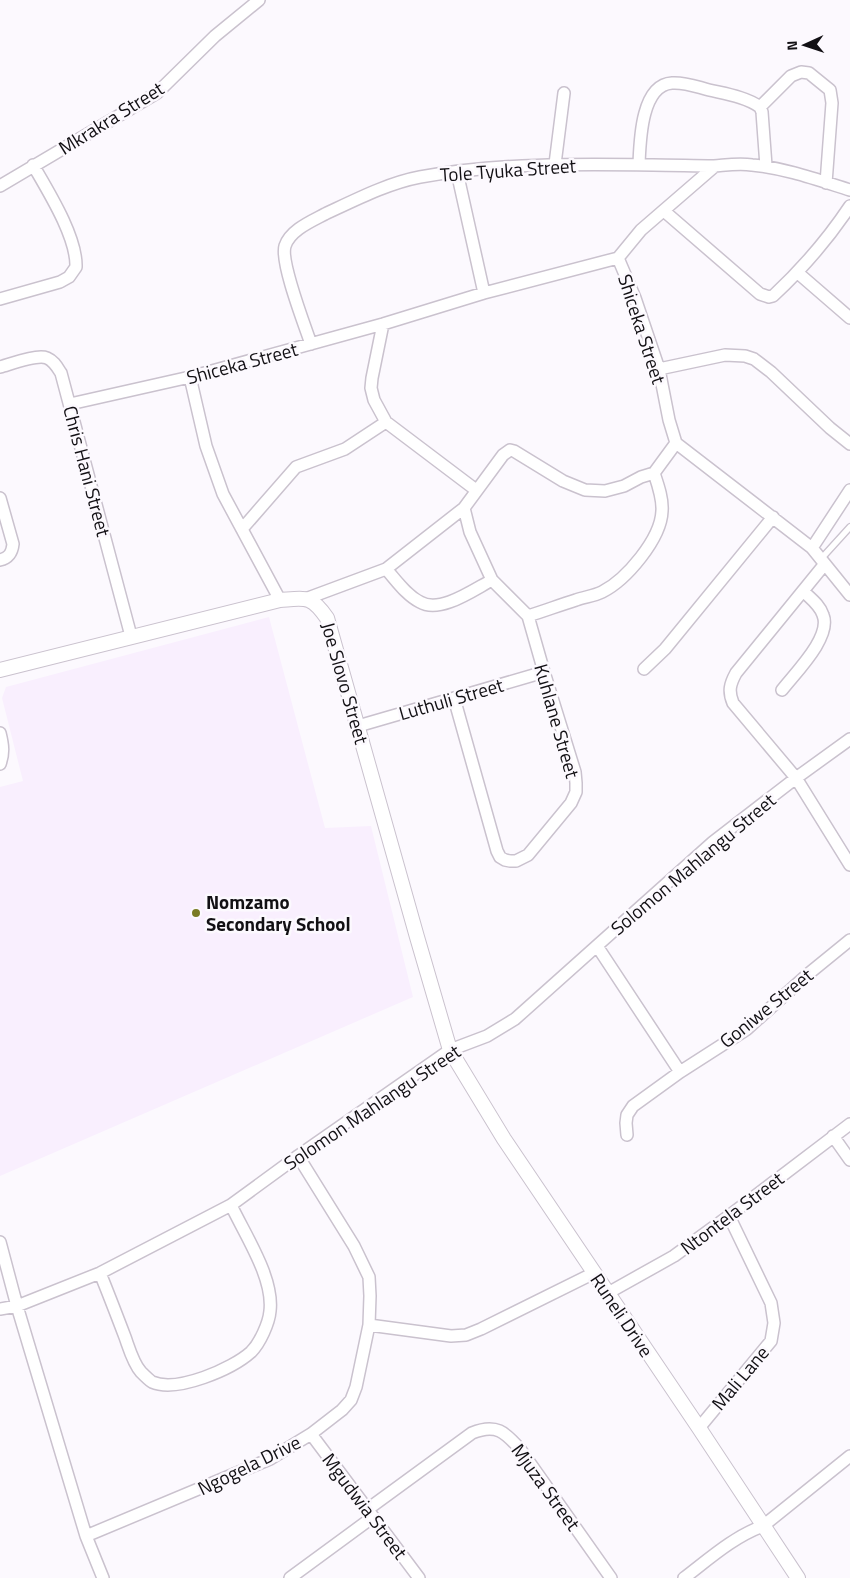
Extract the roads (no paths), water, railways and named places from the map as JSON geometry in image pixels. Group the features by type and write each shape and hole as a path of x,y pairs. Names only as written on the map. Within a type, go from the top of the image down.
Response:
{"street":[{"name":"Mkrakra Street","path":"0,186 157,93 215,36 259,0"},
{"path":"760,107 791,76 801,72 809,73 830,90 832,103 826,182"},
{"path":"639,164 640,143 648,102 660,86 674,82 737,97 760,107 766,166"},
{"path":"555,164 564,93"},
{"name":"Tole Tyuka Street","path":"311,344 285,263 285,247 289,239 308,223 382,189 419,177 555,164 715,166 740,164 781,169 850,190"},
{"path":"0,299 60,282 69,277 76,267 75,256 63,219 33,166"},
{"path":"618,258 641,230 715,166"},
{"path":"457,172 484,293"},
{"path":"664,211 764,296 773,296 798,273 831,233 850,206"},
{"name":"Shiceka Street","path":"70,404 190,377 383,324 484,293 618,258 635,298 659,369 669,420 676,443"},
{"path":"798,273 850,318"},
{"path":"383,324 371,388 374,400 386,422 476,490"},
{"path":"659,369 725,355 745,356 761,364 771,372 830,428 850,444"},
{"name":"Chris Hani Street","path":"0,367 42,357 49,359 55,364 61,373 131,636"},
{"path":"190,377 213,468 222,494 280,600"},
{"path":"242,529 296,467 345,449 386,422"},
{"path":"0,670 280,600 308,598 386,569 464,508 503,455 510,450 563,481 585,490 596,491 624,486 654,473 676,443 812,548 850,595"},
{"path":"464,508 470,532 492,580 528,616 600,593 612,585 636,563 654,538 661,519 661,500 654,473"},
{"path":"812,548 850,490"},
{"path":"0,498 13,544 10,555 0,560"},
{"path":"644,669 665,649 773,518"},
{"path":"822,562 803,591 736,673 731,681 730,695 733,703 796,778 850,865"},
{"path":"386,569 420,603 435,606 446,604 492,580"},
{"path":"782,690 814,649 824,630 824,616 820,608 803,591"},
{"name":"Joe Slovo Street","path":"308,598 319,606 327,618 450,1050"},
{"name":"Kuhlane Street","path":"454,698 497,851 500,857 505,860 516,861 528,854 571,803 576,792 575,772 528,616"},
{"name":"Luthuli Street","path":"358,726 544,672"},
{"path":"0,733 3,755 0,764"},
{"name":"Solomon Mahlangu Street","path":"0,1309 17,1306 100,1273 231,1206 298,1156 450,1050 487,1036 515,1019 713,842 796,778 850,740"},
{"name":"Goniwe Street","path":"627,1135 627,1115 633,1106 680,1072 747,1029 850,940"},
{"path":"596,946 680,1072"},
{"name":"Runeli Drive","path":"450,1050 504,1139 798,1578"},
{"name":"Ntontela Street","path":"608,1293 674,1256 850,1124"},
{"path":"833,1136 850,1160"},
{"name":"Ngogela Drive","path":"86,1536 270,1459 311,1434 342,1410 351,1400 356,1387 369,1326 369,1277 363,1262 298,1156"},
{"path":"100,1273 140,1371 152,1382 166,1384 183,1383 216,1373 235,1364 253,1350 264,1330 270,1312 270,1294 266,1275 231,1206"},
{"name":"Mali Lane","path":"699,1428 761,1354 771,1341 774,1332 774,1313 771,1303 729,1216"},
{"path":"0,1242 17,1306 86,1536 103,1578"},
{"path":"369,1326 451,1336 466,1335 594,1273"},
{"name":"Mjuza Street","path":"290,1578 472,1433 483,1428 507,1434 520,1449 611,1578"},
{"name":"Mgudwia Street","path":"311,1434 419,1578"},
{"path":"684,1578 737,1539 763,1526 850,1456"}],"lane":[{"path":"822,562 850,527"}],"place":[{"name":"Nomzamo Secondary School","path":"196,913"}]}
